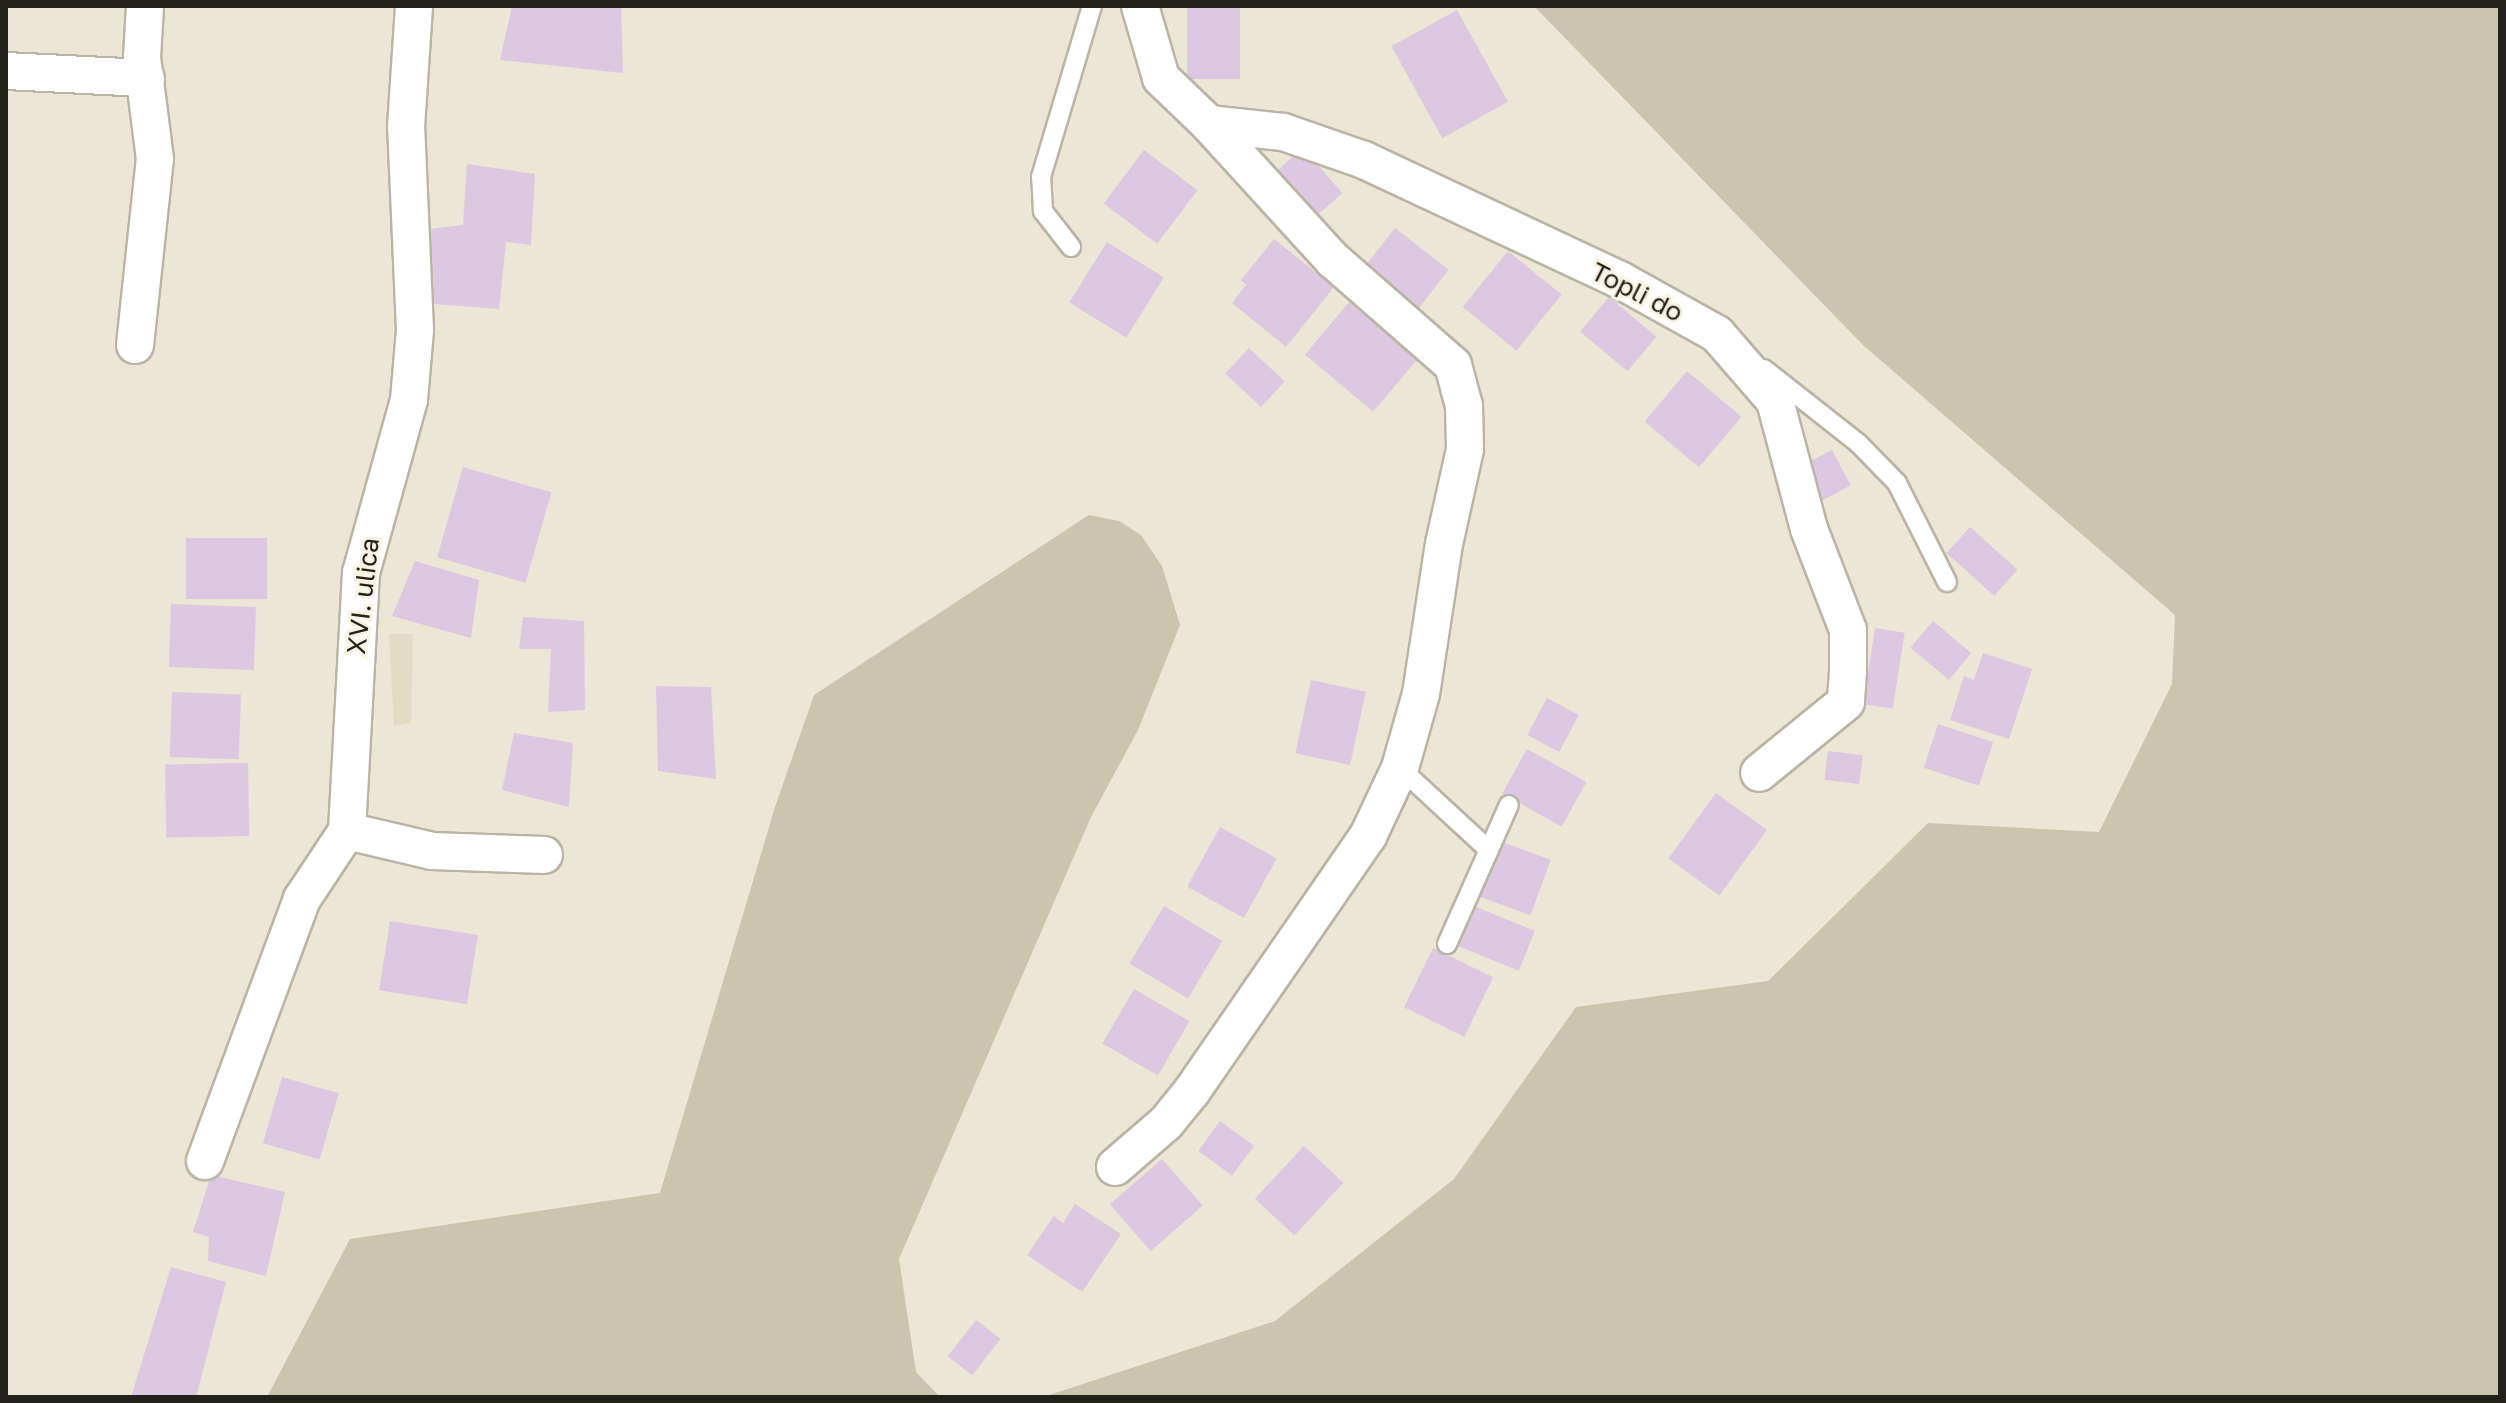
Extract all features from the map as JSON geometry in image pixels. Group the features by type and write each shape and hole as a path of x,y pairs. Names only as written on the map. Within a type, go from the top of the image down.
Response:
{"street":[{"path":"135,345 155,159 146,78 145,6"},
{"name":"XVI. ulica","path":"347,831 361,573 409,400 415,330 406,127 414,6"},
{"path":"1115,1167 1166,1123 1201,1078 1359,849 1400,768 1421,694 1434,598 1465,449 1464,406 1453,365 1333,260 1209,124 1161,78 1140,6"},
{"path":"6,71 146,78"},
{"name":"Topli do","path":"1209,124 1283,132 1364,160 1620,280 1717,334 1775,401 1809,529 1848,630 1846,702 1759,773"},
{"path":"205,1161 302,899 347,831 432,851 544,855"}],"lane":[{"path":"1071,247 1043,211 1041,177 1092,6"},
{"path":"1717,334 1858,443 1897,483 1947,582"},
{"path":"1400,768 1489,850"},
{"path":"1447,944 1509,805"}],"shaded area":[{"path":"1534,6 2500,6 2500,1397 1043,1397 1275,1321 1454,1179 1576,1007 1768,981 1928,823 2099,832 2172,684 2175,615 1863,345"},
{"path":"1089,515 1119,521 1141,535 1162,566 1180,625 1138,730 1091,817 899,1259 916,1372 940,1397 267,1397 350,1239 660,1193 775,807 814,695"},
{"path":"389,634 413,634 411,723 394,726"}],"building":[{"path":"512,6 621,6 623,73 500,60"},
{"path":"1187,6 1240,6 1240,79 1187,79"},
{"path":"1457,10 1508,102 1442,138 1391,46"},
{"path":"1303,148 1342,193 1311,221 1271,176"},
{"path":"1144,150 1198,190 1157,244 1104,204"},
{"path":"467,164 535,174 531,245 506,242 499,309 421,303 430,229 463,225"},
{"path":"1395,228 1449,270 1414,314 1361,272"},
{"path":"1274,239 1334,287 1286,347 1232,303 1246,285 1241,280"},
{"path":"1107,242 1164,278 1126,338 1069,302"},
{"path":"1508,251 1562,294 1516,350 1463,307"},
{"path":"1609,297 1656,337 1628,371 1580,331"},
{"path":"1350,301 1418,358 1373,412 1305,355"},
{"path":"1249,348 1285,381 1261,407 1225,374"},
{"path":"1687,371 1741,417 1699,467 1645,422"},
{"path":"1832,450 1851,485 1818,503 1799,467"},
{"path":"463,467 551,492 526,583 437,557"},
{"path":"1970,527 2018,570 1994,596 1947,553"},
{"path":"186,538 267,538 267,599 186,599"},
{"path":"415,561 479,580 471,638 392,616"},
{"path":"171,604 256,607 254,670 169,667"},
{"path":"523,617 584,621 585,710 548,712 551,649 519,649"},
{"path":"1933,621 1971,653 1949,680 1911,648"},
{"path":"1875,628 1905,633 1893,709 1863,704"},
{"path":"1983,653 2032,669 2009,739 1950,720 1964,676 1974,680"},
{"path":"1311,680 1366,692 1350,765 1295,753"},
{"path":"656,686 711,687 716,779 658,771"},
{"path":"172,692 241,694 239,759 170,757"},
{"path":"1547,698 1579,715 1559,752 1527,735"},
{"path":"1938,724 1993,742 1979,786 1924,768"},
{"path":"514,733 573,743 569,807 502,790"},
{"path":"1527,749 1586,782 1562,827 1502,794"},
{"path":"1828,751 1863,755 1859,784 1824,780"},
{"path":"248,763 249,836 166,837 165,764"},
{"path":"1716,793 1767,830 1719,896 1668,859"},
{"path":"1220,827 1277,859 1244,918 1187,886"},
{"path":"1499,841 1551,860 1531,915 1479,896"},
{"path":"1471,905 1535,931 1519,971 1455,945"},
{"path":"1164,906 1222,941 1188,998 1129,963"},
{"path":"390,921 478,935 467,1004 379,990"},
{"path":"1433,948 1493,977 1464,1037 1404,1007"},
{"path":"1134,989 1189,1021 1158,1076 1102,1044"},
{"path":"282,1077 339,1093 320,1160 263,1143"},
{"path":"1220,1121 1254,1146 1232,1176 1198,1151"},
{"path":"1304,1146 1343,1183 1294,1235 1255,1199"},
{"path":"1162,1159 1203,1206 1151,1251 1110,1204"},
{"path":"211,1175 285,1192 266,1276 208,1261 209,1237 193,1232"},
{"path":"1075,1204 1121,1234 1082,1292 1027,1255 1054,1216 1063,1223"},
{"path":"171,1267 226,1282 196,1397 131,1397"},
{"path":"976,1320 1000,1339 972,1375 948,1356"}]}
